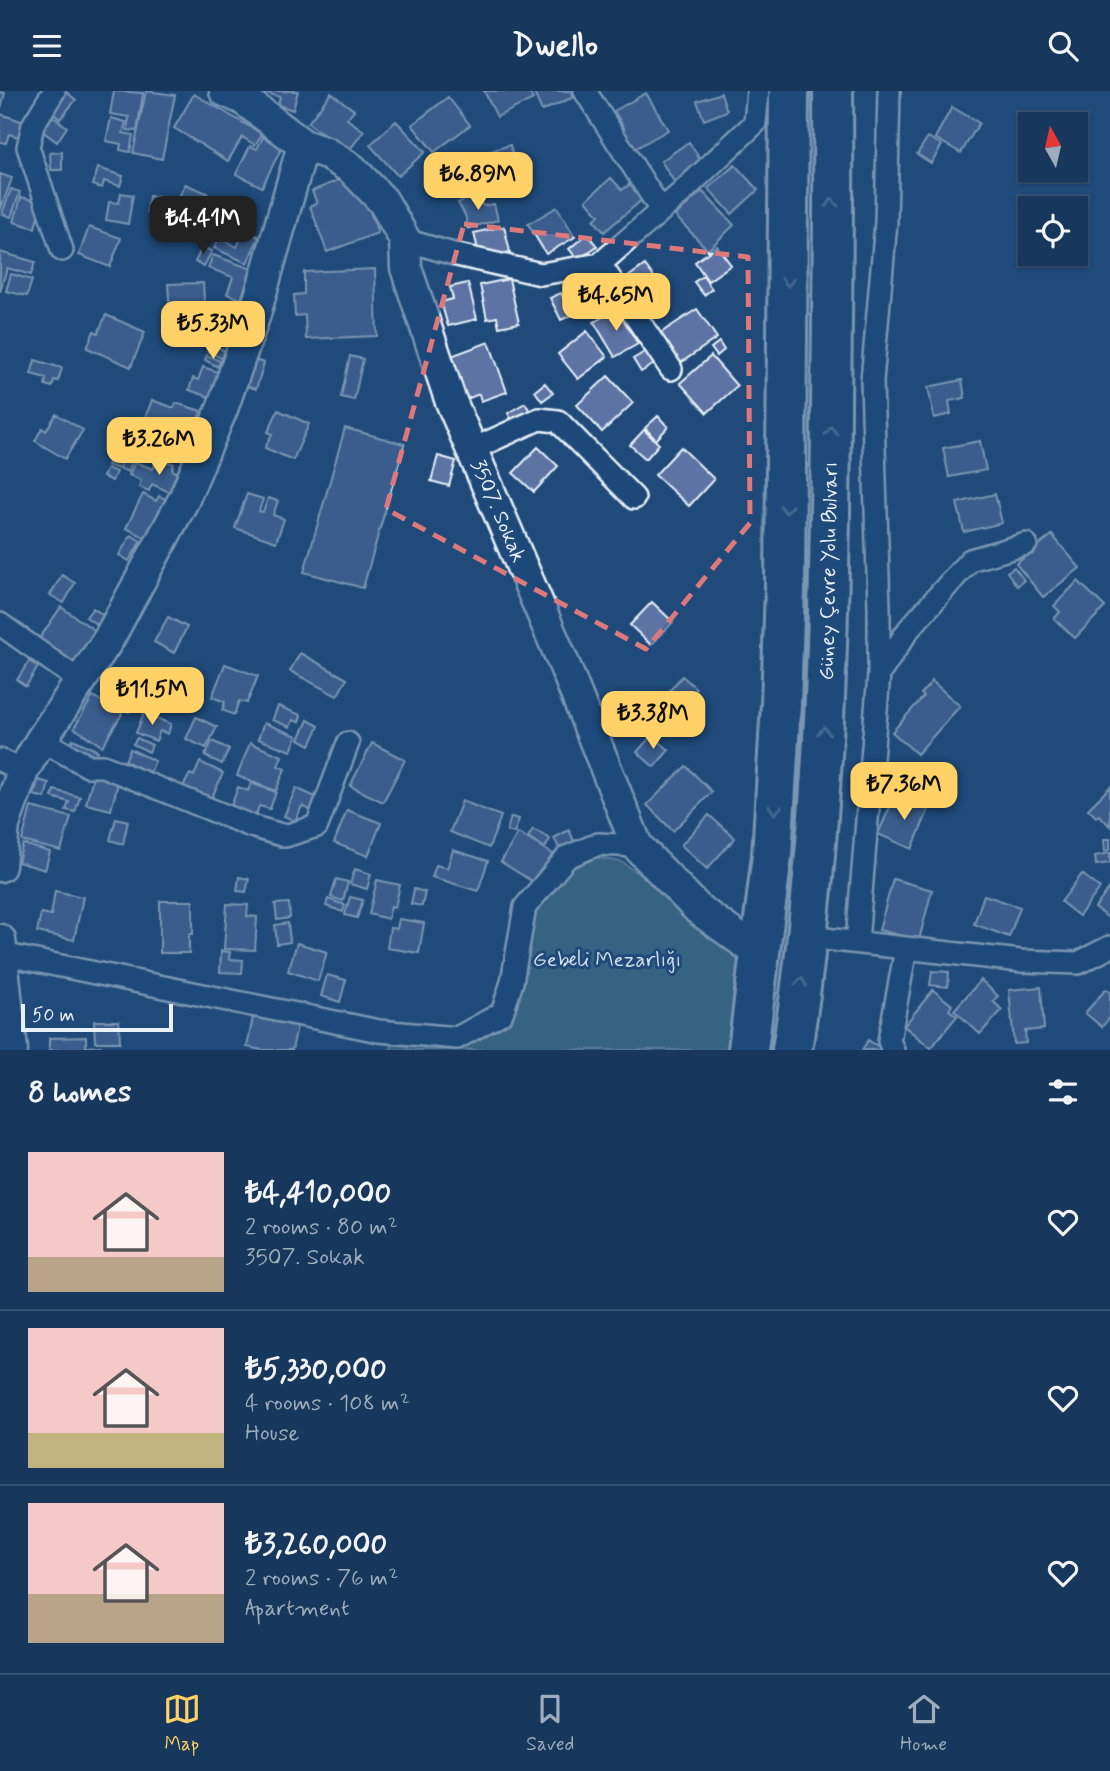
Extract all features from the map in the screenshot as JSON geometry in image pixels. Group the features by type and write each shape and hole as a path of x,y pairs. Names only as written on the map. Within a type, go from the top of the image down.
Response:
{"highway":[{"name":"Güney Çevre Yolu Bulvarı","path":"748,1050 772,855 785,588 789,91"},
{"name":"Güney Çevre Yolu Bulvarı","path":"792,1050 807,937 826,702 830,558 833,91"}],"main road":[{"name":"3507. Sokak","path":"238,94 303,145 326,153 352,169 383,201 405,240 406,268 450,399 566,669 637,846 698,909 760,954"},
{"path":"0,866 2,828 12,766 41,740 108,640 183,501 222,409 255,314 303,145"},
{"path":"1,947 12,1050"}],"street":[{"path":"54,91 33,125 27,147 62,250"},
{"path":"585,91 661,210"},
{"path":"405,240 541,274 600,264 755,123 758,91"},
{"path":"857,942 879,674 880,608 872,381 886,222 889,91"},
{"path":"600,264 671,369"},
{"path":"471,450 539,419 558,421 634,498"},
{"path":"879,674 909,629 970,560 1026,544"},
{"path":"0,624 80,681"},
{"path":"41,740 88,766 103,766 251,826 285,836 317,826 348,743"},
{"path":"1,947 379,1031 457,1038 502,1013 512,982 525,907 567,857 598,843 637,846"},
{"path":"807,937 1021,961 1078,963 1110,947"},
{"path":"893,1050 889,1041 906,949"}],"highlighted area":[{"path":"464,224 748,257 750,523 646,649 386,509"}],"green space":[{"name":"Gebeli Mezarlığı","path":"589,856 622,862 710,925 747,973 742,1050 391,1050 392,1044 443,1045 472,1039 495,1030 509,1012 506,987 551,869"}],"building":[{"path":"65,91 76,100 60,119 49,110"},
{"path":"114,91 143,93 137,131 127,130 129,117 110,114"},
{"path":"146,91 175,95 162,159 133,153"},
{"path":"298,91 293,110 278,105 280,97 266,93"},
{"path":"484,91 528,91 533,99 497,117"},
{"path":"533,91 571,91 574,97 542,111"},
{"path":"0,92 5,93 1,108 0,108"},
{"path":"331,93 354,110 347,119 364,131 347,153 308,123"},
{"path":"646,93 668,130 631,151 620,131 624,128 614,111"},
{"path":"721,93 727,111 704,120 697,101"},
{"path":"194,94 262,134 255,145 242,137 228,161 174,128"},
{"path":"448,97 470,125 434,152 412,125"},
{"path":"952,107 979,123 961,153 935,138"},
{"path":"0,114 27,123 22,138 9,134 6,143 0,142"},
{"path":"52,116 67,127 57,142 41,130"},
{"path":"111,118 126,122 123,133 133,135 130,152 120,150 121,144 106,141"},
{"path":"396,121 425,152 398,176 370,145"},
{"path":"263,137 282,147 262,187 236,174 250,146 257,149"},
{"path":"928,137 942,145 931,163 917,154"},
{"path":"689,142 703,164 675,183 661,161"},
{"path":"510,145 519,177 487,186 478,155"},
{"path":"62,152 62,170 51,170 50,153"},
{"path":"463,157 474,191 453,198 442,164"},
{"path":"735,165 758,190 732,214 708,188"},
{"path":"98,168 123,176 120,186 104,181 102,188 93,185"},
{"path":"0,174 12,178 0,211"},
{"path":"346,177 359,182 378,233 327,252 310,206 317,203 312,191"},
{"path":"611,178 622,190 630,184 643,199 604,232 594,220 599,215 586,200"},
{"path":"185,184 207,193 203,202 209,205 205,215 193,210 188,222 171,215"},
{"path":"11,189 20,192 11,217 2,214"},
{"path":"702,191 734,225 708,250 675,216"},
{"path":"121,193 133,195 128,224 106,220 109,202 119,203"},
{"path":"477,194 483,206 494,204 498,220 468,228 458,203"},
{"path":"149,196 160,197 158,213 147,212"},
{"path":"21,197 41,202 35,228 14,222"},
{"path":"557,207 575,237 546,254 528,224"},
{"path":"196,215 207,219 204,227 193,223"},
{"path":"214,222 220,225 216,235 209,232"},
{"path":"225,225 234,228 228,240 220,237"},
{"path":"504,226 510,252 480,259 474,233"},
{"path":"89,227 121,238 110,267 79,255"},
{"path":"245,230 259,237 247,263 214,248 219,238 237,247"},
{"path":"587,234 597,246 578,260 569,249"},
{"path":"717,246 731,265 708,281 695,262"},
{"path":"202,247 212,251 204,266 195,262"},
{"path":"0,252 35,262 31,275 7,268 0,292"},
{"path":"213,255 252,269 241,299 227,294 233,277 208,268"},
{"path":"645,265 660,285 643,297 628,277"},
{"path":"375,269 377,336 306,339 305,315 295,316 294,295 304,294 304,272"},
{"path":"11,274 32,280 27,296 6,291"},
{"path":"703,276 712,289 704,295 694,282"},
{"path":"509,279 519,323 499,327 497,317 487,319 480,285"},
{"path":"203,283 205,313 170,314 168,284"},
{"path":"468,283 477,319 448,326 441,302 453,299 450,287"},
{"path":"591,283 602,300 587,309 577,292"},
{"path":"561,293 572,315 561,320 550,298"},
{"path":"617,309 638,344 615,357 594,322"},
{"path":"697,309 717,338 679,364 659,334"},
{"path":"106,315 145,332 131,367 87,348 94,331 98,333"},
{"path":"212,317 231,323 226,339 207,333"},
{"path":"587,331 607,357 578,379 558,354"},
{"path":"489,342 507,392 481,401 479,394 467,399 451,356"},
{"path":"719,342 724,350 717,356 711,348"},
{"path":"211,344 227,352 223,359 207,351"},
{"path":"648,350 656,363 641,372 633,359"},
{"path":"207,355 220,361 218,367 205,360"},
{"path":"350,356 363,359 354,400 341,397"},
{"path":"711,356 737,386 707,413 680,383"},
{"path":"251,359 264,363 256,389 244,385"},
{"path":"35,360 62,368 58,381 54,380 52,387 45,385 46,378 31,374"},
{"path":"203,367 224,374 215,399 189,390 193,378 198,380"},
{"path":"608,376 633,403 602,432 577,405"},
{"path":"962,380 965,398 949,401 951,414 934,418 928,387"},
{"path":"545,383 553,393 542,401 535,391"},
{"path":"152,400 174,408 176,403 201,411 187,448 140,431"},
{"path":"525,403 533,416 515,426 508,413"},
{"path":"278,410 309,424 293,460 265,448 272,434 268,432"},
{"path":"56,414 83,430 65,459 35,441 42,428 46,431"},
{"path":"658,416 668,427 656,440 645,428"},
{"path":"345,428 404,444 363,588 304,572"},
{"path":"644,430 659,444 646,459 630,445"},
{"path":"980,441 986,470 949,477 943,448"},
{"path":"538,447 558,466 534,492 513,473"},
{"path":"681,447 714,479 689,506 655,475"},
{"path":"113,453 124,458 119,469 107,465"},
{"path":"438,456 456,461 449,486 431,481"},
{"path":"124,457 132,461 128,472 119,468"},
{"path":"158,457 174,464 172,470 186,477 178,496 152,484 149,491 139,487 141,480 129,475 135,462 153,469"},
{"path":"107,468 116,472 112,481 103,477"},
{"path":"143,494 156,501 159,496 168,500 148,539 126,528"},
{"path":"247,494 263,499 259,511 263,512 268,498 278,501 273,515 284,519 276,542 235,528"},
{"path":"995,494 1002,523 964,532 957,503"},
{"path":"131,535 141,541 129,561 119,555"},
{"path":"1052,535 1080,568 1043,597 1016,564"},
{"path":"1014,567 1024,580 1017,586 1007,572"},
{"path":"62,575 75,583 64,603 50,595"},
{"path":"1078,581 1105,607 1075,638 1054,619 1060,612 1054,606"},
{"path":"652,602 673,622 651,645 630,625"},
{"path":"61,607 97,632 75,664 39,639"},
{"path":"93,608 107,618 100,627 86,617"},
{"path":"168,617 187,627 174,653 154,642"},
{"path":"300,653 347,679 337,696 290,671"},
{"path":"29,661 38,667 26,686 17,680"},
{"path":"225,664 258,676 247,703 239,701 234,715 222,710 225,702 212,697"},
{"path":"119,674 143,688 129,712 105,697"},
{"path":"682,676 696,688 685,701 694,709 682,724 678,721 671,728 652,712"},
{"path":"932,681 960,706 917,754 892,732 924,696 921,694"},
{"path":"93,696 122,714 102,746 74,728"},
{"path":"278,706 301,715 299,722 293,720 290,727 272,720"},
{"path":"144,713 171,724 168,734 160,731 156,741 136,733"},
{"path":"196,717 217,727 206,748 186,739"},
{"path":"308,720 319,726 310,745 299,739"},
{"path":"264,723 297,736 291,751 258,739"},
{"path":"652,735 669,750 654,767 637,752"},
{"path":"137,738 152,745 149,752 133,744"},
{"path":"73,739 98,751 92,763 67,751"},
{"path":"212,741 229,749 222,764 205,756"},
{"path":"250,743 282,756 278,766 285,769 276,791 237,776"},
{"path":"372,743 405,760 383,802 350,786"},
{"path":"130,749 155,761 150,773 125,761"},
{"path":"200,762 223,773 209,804 181,790 190,774 194,776"},
{"path":"686,766 712,792 673,831 647,805"},
{"path":"94,773 119,779 111,810 86,804"},
{"path":"38,780 49,783 45,798 34,795"},
{"path":"251,783 276,792 270,809 259,806 254,821 229,812 238,787 248,791"},
{"path":"1110,787 1110,826 1088,809"},
{"path":"296,788 322,800 316,813 302,806 295,821 284,816"},
{"path":"54,790 80,797 75,812 66,810 69,802 52,797"},
{"path":"895,795 929,809 912,849 878,834"},
{"path":"462,801 501,816 489,848 450,832"},
{"path":"31,807 71,817 61,851 22,841"},
{"path":"347,810 381,823 368,856 334,843"},
{"path":"709,815 735,838 707,869 681,845"},
{"path":"511,817 519,819 514,833 507,831"},
{"path":"116,818 128,821 123,844 110,840"},
{"path":"533,829 550,839 545,848 528,837"},
{"path":"569,830 576,845 561,852 554,838"},
{"path":"518,833 553,854 535,883 501,862"},
{"path":"1104,839 1110,839 1110,850 1105,851"},
{"path":"23,844 50,852 45,870 18,862"},
{"path":"453,850 488,861 478,891 432,877 436,865 447,868"},
{"path":"1110,853 1110,863 1096,865 1095,856"},
{"path":"355,869 371,874 367,889 350,884"},
{"path":"1082,874 1100,888 1079,916 1061,902"},
{"path":"239,877 249,879 246,892 237,891"},
{"path":"336,879 348,882 343,901 331,897"},
{"path":"893,879 932,890 919,940 879,930"},
{"path":"377,880 400,885 395,907 391,906 388,919 369,914"},
{"path":"1110,887 1110,919 1095,908"},
{"path":"414,889 425,892 422,906 411,904"},
{"path":"55,891 83,897 74,940 37,932 41,913 51,915"},
{"path":"984,895 1020,907 1009,937 974,924"},
{"path":"350,897 363,900 357,918 345,915"},
{"path":"328,899 345,905 343,912 326,906"},
{"path":"160,901 193,901 193,934 189,934 189,953 160,953"},
{"path":"289,903 290,918 277,920 275,904"},
{"path":"227,904 248,905 247,916 257,917 255,950 224,949"},
{"path":"399,919 424,923 419,953 387,948 390,928 397,929"},
{"path":"288,923 290,942 277,944 275,925"},
{"path":"297,943 327,952 318,981 288,971"},
{"path":"221,951 230,952 229,959 243,960 242,973 220,972"},
{"path":"932,971 949,972 948,987 930,985"},
{"path":"327,975 346,980 340,1002 321,996"},
{"path":"981,980 998,996 993,1001 1002,1010 980,1034 954,1010"},
{"path":"1041,987 1044,1029 1025,1031 1026,1043 1014,1044 1009,990"},
{"path":"1106,989 1110,992 1110,1017 1102,1027 1085,1013"},
{"path":"933,990 952,1005 949,1010 957,1016 931,1048 904,1026"},
{"path":"253,1017 297,1026 292,1050 247,1047"},
{"path":"94,1021 119,1021 120,1042 95,1042"},
{"path":"86,1037 86,1047 101,1046 102,1050 49,1050 49,1038"},
{"path":"868,1040 884,1050 862,1050"}]}
